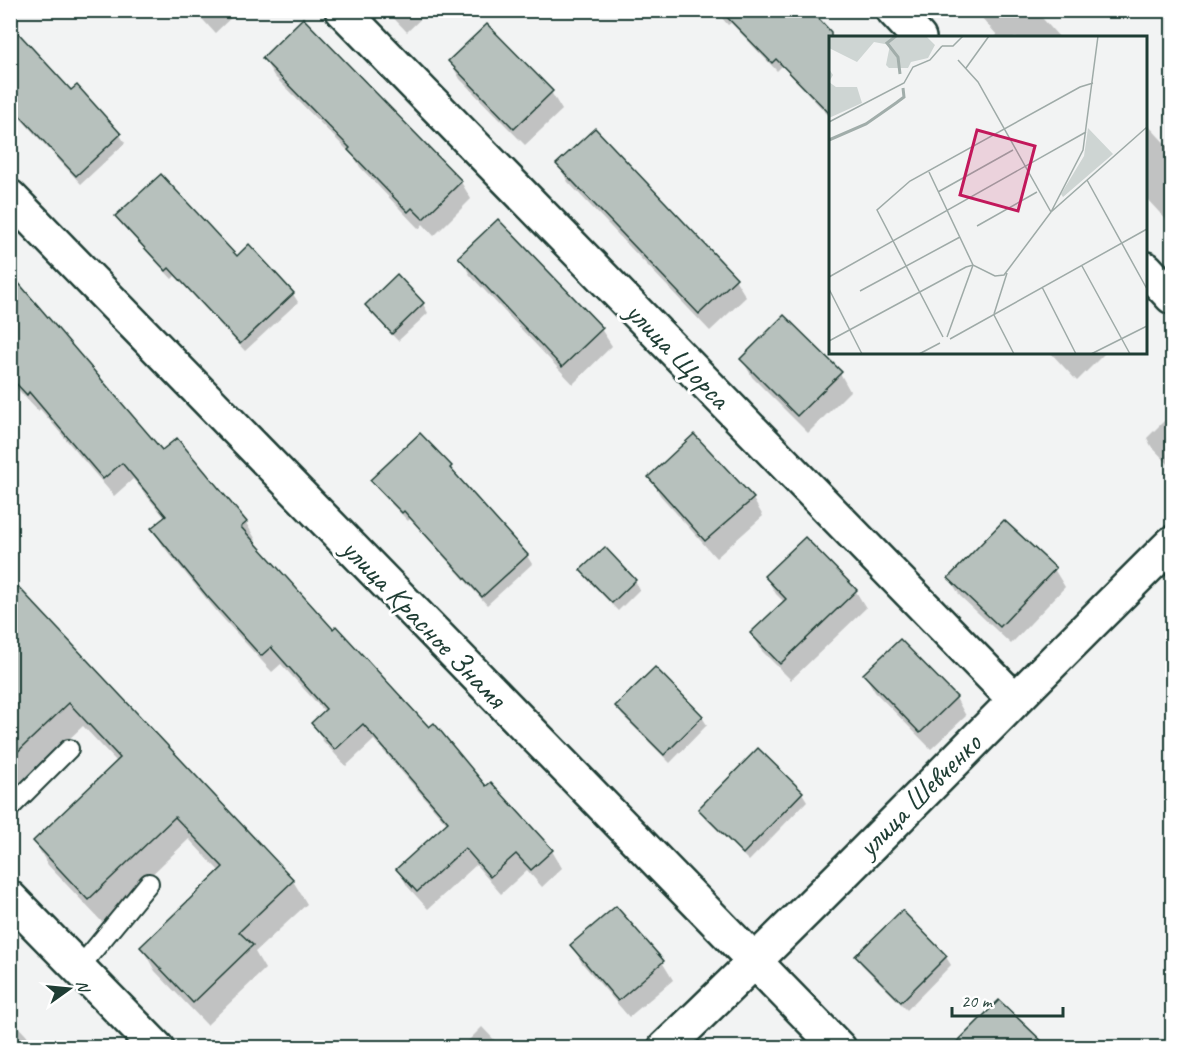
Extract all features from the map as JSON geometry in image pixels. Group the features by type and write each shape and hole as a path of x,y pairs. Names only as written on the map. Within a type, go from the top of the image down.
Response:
{"street":[{"name":"улица Щорса","path":"342,10 1014,699"},
{"path":"893,10 918,36"},
{"name":"улица Красное Знамя","path":"10,197 839,1047"},
{"path":"1147,270 1173,297"},
{"name":"улица Шевченко","path":"665,1047 754,962 1014,699 1173,543"},
{"path":"10,897 157,1047"}],"lane":[{"path":"10,808 69,749"},
{"path":"79,968 148,883"}],"building":[{"path":"720,10 811,10 831,32 829,36 829,113 776,59 772,63"},
{"path":"303,18 462,181 423,219 412,208 408,212 348,150 350,148 262,58"},
{"path":"10,24 71,90 77,85 121,134 76,176 10,105"},
{"path":"487,24 553,91 514,129 448,61"},
{"path":"595,128 737,278 699,314 556,164"},
{"path":"161,174 237,256 249,244 294,293 240,344 169,268 166,271 115,216"},
{"path":"498,219 603,328 562,367 458,257"},
{"path":"10,273 162,450 177,438 247,522 241,527 333,629 336,626 429,727 434,723 486,786 491,782 553,850 531,870 516,854 490,877 465,848 417,892 396,869 448,822 363,724 335,750 311,723 326,709 271,647 261,656 207,596 151,528 166,516 122,463 103,479 29,392 27,395 10,377"},
{"path":"397,274 424,303 392,334 365,305"},
{"path":"784,315 842,372 797,416 740,359"},
{"path":"420,433 452,466 450,468 528,555 482,597 404,511 402,513 370,480"},
{"path":"694,434 754,498 705,541 648,477"},
{"path":"1004,520 1056,568 1000,627 948,578"},
{"path":"805,537 857,590 780,664 750,633 786,599 764,576"},
{"path":"605,547 636,580 612,603 580,570"},
{"path":"10,578 294,880 239,932 253,945 193,1003 140,947 223,867 175,817 88,900 33,841 120,758 69,703 10,759"},
{"path":"900,639 957,697 920,733 863,674"},
{"path":"655,667 703,716 664,755 615,706"},
{"path":"758,748 803,792 743,854 698,809"},
{"path":"616,906 664,961 618,1001 570,945"},
{"path":"902,910 947,956 901,1002 855,956"},
{"path":"999,1000 1048,1047 952,1047"}]}
